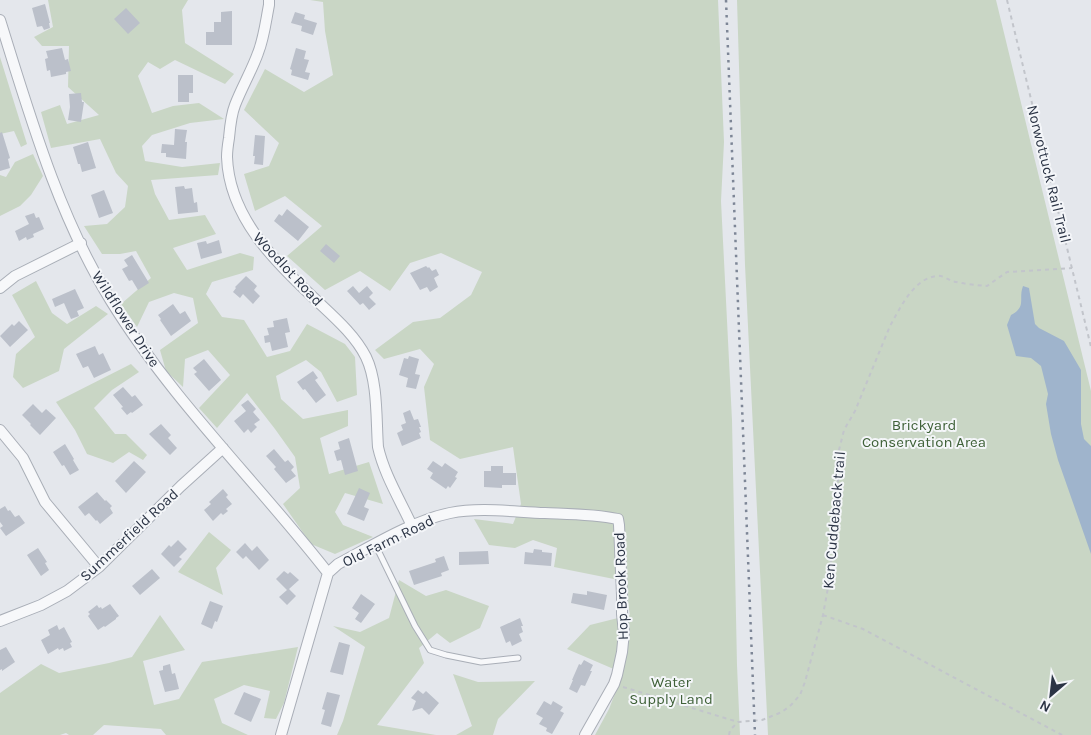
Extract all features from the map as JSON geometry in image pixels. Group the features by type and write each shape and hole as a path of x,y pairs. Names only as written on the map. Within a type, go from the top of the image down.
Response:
{"street":[{"name":"Woodlot Road","path":"269,0 259,51 230,122 227,155 231,185 252,232 300,285 343,326 362,349 374,384 380,456 387,475 412,526"},
{"name":"Wildflower Drive","path":"0,20 43,156 81,244 111,301 152,361 223,448 303,540 328,573"},
{"path":"0,288 15,276 81,244"},
{"path":"0,430 23,458 45,502 99,567"},
{"name":"Summerfield Road","path":"0,621 42,604 68,590 99,567 181,486 223,448"},
{"name":"Old Farm Road","path":"281,735 328,573 338,564 412,526 449,513 476,511 582,515 618,519"},
{"name":"Hop Brook Road","path":"585,735 614,684 621,660 624,632 618,519"}],"lane":[{"path":"375,544 415,626 430,650 481,662 518,658"}],"path":[{"name":"Norwottuck Rail Trail","path":"1007,0 1091,347"},
{"name":"Ken Cuddeback trail","path":"738,722 762,720 782,712 800,695 823,615 829,582 838,487 838,454 844,430 890,326 915,287 924,280 938,276 952,281 987,286 1007,272 1072,268"},
{"path":"823,615 863,629 1062,735"},
{"path":"614,684 738,722 730,730 729,735"}],"green space":[{"path":"48,0 188,0 182,10 185,43 234,74 225,84 175,60 160,69 148,62 138,76 152,113 173,106 199,103 224,119 190,123 152,135 142,146 145,161 182,167 220,163 218,175 151,180 155,194 169,220 205,215 216,234 173,248 187,270 240,253 254,257 253,270 212,282 206,294 222,317 244,320 267,357 290,351 307,324 345,344 355,357 357,395 337,402 321,372 306,360 276,376 281,399 303,419 348,410 348,426 320,438 329,474 369,462 383,504 345,493 335,512 343,525 373,537 335,554 311,544 283,504 300,488 295,457 247,393 217,428 199,408 230,375 208,350 185,359 183,387 166,371 160,350 198,323 193,298 174,293 149,302 137,327 121,304 151,278 136,251 120,254 102,254 84,226 107,224 125,207 128,186 116,173 100,139 51,148 41,112 60,105 67,124 99,115 68,87 69,46 42,46 34,37 53,27"},
{"name":"Water Supply Land","path":"310,0 718,0 724,142 721,201 732,420 740,735 595,735 609,709 623,673 567,649 590,625 630,615 624,581 554,567 557,548 533,540 515,548 489,545 474,519 513,524 521,504 513,447 460,459 430,440 424,387 434,364 420,349 384,359 375,350 413,322 440,318 471,295 482,272 441,253 410,263 390,291 360,271 325,290 287,256 322,226 285,196 255,211 244,174 269,166 279,143 244,110 265,69 304,92 333,75 325,31 323,2"},
{"name":"Brickyard Conservation Area","path":"737,0 996,0 1091,391 1091,735 768,735 745,265"},
{"path":"0,57 27,144 21,147 14,131 0,134"},
{"path":"33,154 43,176 31,195 20,206 0,216 0,175 6,177 15,162"},
{"path":"36,281 52,313 67,324 96,306 108,314 64,349 59,371 23,388 13,377 16,354 35,337 12,295"},
{"path":"131,364 139,372 112,390 94,408 115,434 126,434 147,455 143,460 129,452 113,463 87,454 75,430 56,402"},
{"path":"209,532 231,550 216,568 223,595 178,572"},
{"path":"399,580 426,596 446,590 489,606 480,628 450,643 437,633 419,648 424,663 377,725 436,735 337,735 365,647 333,626 360,632 389,618"},
{"path":"160,615 185,650 143,661 154,705 179,699 202,662 298,647 284,703 276,719 264,718 270,691 244,685 214,699 222,723 248,735 166,735 161,729 104,725 93,735 69,735 66,733 60,735 0,735 0,693 41,664 59,673 132,657"},
{"path":"453,674 478,682 535,681 498,719 493,735 456,735 472,726"}],"water":[{"path":"1023,286 1029,288 1035,324 1064,341 1081,370 1081,424 1084,439 1091,446 1091,554 1058,460 1051,434 1046,404 1048,394 1041,366 1031,358 1016,356 1007,325 1011,315 1021,306"}],"building":[{"path":"45,4 50,28 44,30 42,26 37,27 32,8"},
{"path":"126,8 140,23 128,34 114,19"},
{"path":"232,11 232,45 206,45 206,32 214,32 214,22 221,22 221,12"},
{"path":"295,12 305,15 304,19 317,23 313,35 301,31 302,26 291,23"},
{"path":"62,48 65,60 68,59 71,71 51,77 50,70 47,71 45,59 48,58 46,51"},
{"path":"296,48 306,51 304,59 309,60 305,72 310,73 308,80 291,75 292,70 290,69"},
{"path":"178,75 193,75 193,93 189,93 189,102 178,102"},
{"path":"81,93 82,102 84,102 81,122 68,120 69,94"},
{"path":"175,129 187,130 185,142 187,142 186,159 166,157 166,153 161,153 162,144 174,145"},
{"path":"2,132 10,158 8,159 10,168 0,171 0,133"},
{"path":"255,135 265,136 263,165 254,164"},
{"path":"88,142 96,168 82,172 73,147"},
{"path":"184,186 185,189 192,188 194,203 197,202 198,212 178,214 175,187"},
{"path":"104,190 113,213 99,218 91,195"},
{"path":"287,209 309,227 298,241 274,221 279,214 282,216"},
{"path":"34,213 36,218 39,217 44,229 33,234 34,237 27,240 26,237 19,241 15,231 29,224 25,216"},
{"path":"219,240 222,253 201,259 197,243 206,241 207,244"},
{"path":"326,244 340,256 334,263 320,251"},
{"path":"132,255 149,283 138,290 132,280 129,281 122,269 128,266 124,260"},
{"path":"426,266 432,271 436,269 439,275 434,278 438,287 430,292 427,287 420,290 410,273"},
{"path":"246,276 257,286 254,290 260,296 253,304 243,294 240,298 233,292 235,287"},
{"path":"353,286 359,293 367,286 373,293 369,297 376,304 369,310 363,303 360,305 347,291"},
{"path":"75,289 84,308 77,311 79,316 71,319 64,303 55,307 52,299"},
{"path":"173,304 180,314 185,311 191,321 171,336 158,315"},
{"path":"287,318 290,332 285,333 288,347 272,351 270,342 265,343 264,336 269,335 267,328 274,327 273,321"},
{"path":"19,321 28,330 10,347 0,336 12,324 14,326"},
{"path":"95,346 99,355 103,353 111,370 94,378 88,366 83,368 76,354"},
{"path":"409,356 419,359 415,374 420,375 416,389 406,387 408,378 399,375 404,358 408,359"},
{"path":"204,359 221,380 209,391 194,374 197,372 193,368"},
{"path":"313,371 318,378 315,380 326,395 316,403 297,382"},
{"path":"123,387 132,397 135,395 143,405 127,415 113,395"},
{"path":"248,400 256,409 253,412 260,420 254,424 257,427 251,433 248,429 244,433 234,421 246,411 241,405"},
{"path":"33,404 42,413 46,409 56,418 40,435 22,415"},
{"path":"410,410 414,420 418,419 421,427 419,427 421,432 419,433 421,438 402,446 397,433 403,430 401,425 406,423 403,413"},
{"path":"161,424 171,435 168,438 177,448 170,455 149,434"},
{"path":"349,438 358,471 345,475 341,460 337,461 334,451 340,449 338,442"},
{"path":"65,444 79,470 70,475 53,452"},
{"path":"274,449 285,462 288,460 294,467 291,470 296,476 286,483 266,456"},
{"path":"134,461 146,472 126,493 115,481"},
{"path":"433,461 442,467 445,463 458,472 455,477 457,478 450,488 448,486 446,489 430,478 433,473 427,469"},
{"path":"491,466 503,466 503,473 516,473 516,485 502,485 502,488 484,487 484,471 491,471"},
{"path":"359,488 370,493 364,507 369,509 364,521 347,514"},
{"path":"223,489 228,495 226,497 232,504 226,509 228,511 223,515 221,513 213,521 204,510 211,504 209,502"},
{"path":"97,492 112,506 110,508 113,513 100,524 89,513 85,516 78,507"},
{"path":"5,506 15,517 19,515 25,523 6,536 0,528 3,526 0,522 0,509"},
{"path":"178,540 187,549 179,557 182,559 174,567 161,554 169,545 171,547"},
{"path":"245,543 252,551 257,546 269,560 259,570 246,556 243,559 236,552"},
{"path":"38,548 47,562 45,563 49,570 41,576 27,555"},
{"path":"534,549 552,553 551,566 524,564 525,552 533,553"},
{"path":"488,551 489,564 459,565 459,552"},
{"path":"444,556 449,570 441,573 442,576 414,585 409,571 436,562 435,559"},
{"path":"152,569 160,578 140,595 132,586"},
{"path":"284,571 288,574 290,572 299,580 289,589 296,596 287,605 279,597 287,590 276,579"},
{"path":"587,591 607,595 604,610 571,603 573,593 587,595"},
{"path":"361,594 375,604 361,623 355,619 359,613 352,608"},
{"path":"210,601 223,606 212,629 201,624"},
{"path":"110,604 119,616 98,630 88,616 90,614 88,612 97,605 102,609"},
{"path":"520,618 523,632 519,634 522,641 512,646 510,641 506,643 500,627"},
{"path":"57,625 59,630 64,627 72,642 70,643 72,647 64,651 63,648 59,650 58,648 48,654 41,640 50,635 48,630"},
{"path":"339,642 350,645 343,675 330,672"},
{"path":"6,647 15,662 2,671 2,669 0,670 0,650"},
{"path":"584,660 593,665 590,671 592,671 585,686 581,685 577,693 569,689 579,664 581,665"},
{"path":"170,664 172,674 175,673 179,689 165,692 159,671 163,670 163,666"},
{"path":"418,690 423,694 426,691 439,703 429,715 422,708 412,711 416,701 411,698"},
{"path":"244,692 261,699 251,722 234,714"},
{"path":"327,692 340,695 331,727 321,724 325,710 322,709"},
{"path":"544,701 551,705 553,701 563,707 560,711 564,713 552,734 546,731 547,728 539,724 543,718 536,714"}],"railway":[{"path":"726,0 755,735"}]}
